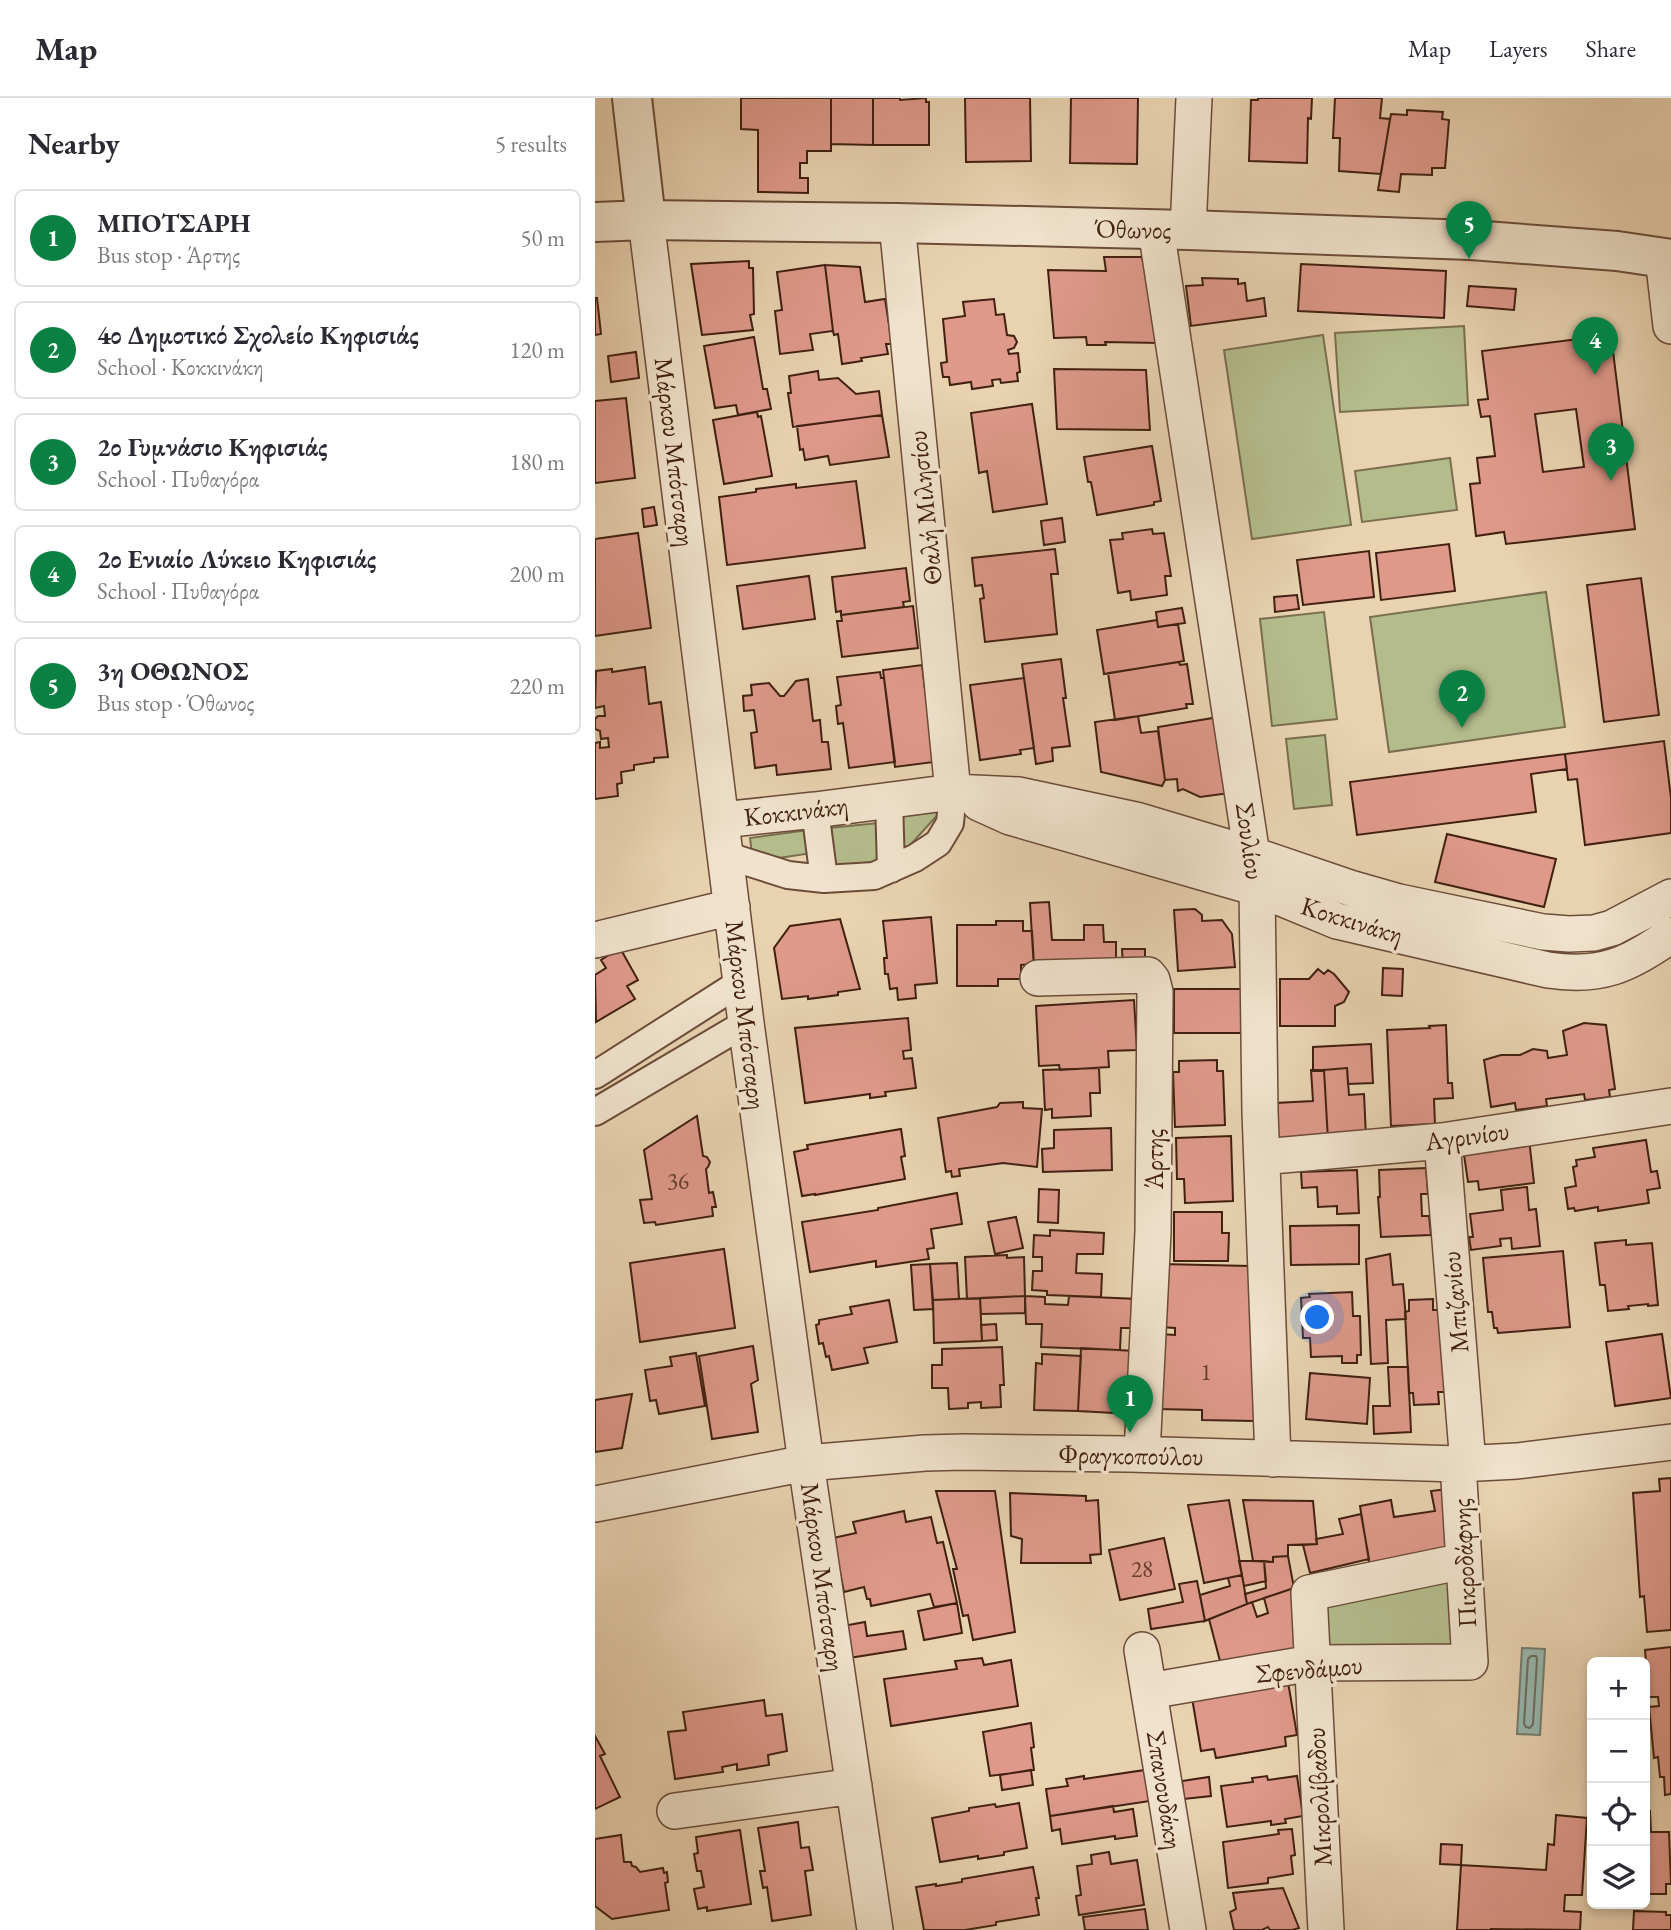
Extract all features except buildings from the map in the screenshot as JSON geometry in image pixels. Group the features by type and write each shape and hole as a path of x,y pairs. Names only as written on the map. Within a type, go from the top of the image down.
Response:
{"street":[{"name":"Μάρκου Μπότσαρη","path":"632,98 746,1023 806,1463 875,1930"},
{"name":"Σουλίου","path":"1194,98 1172,230 1255,871 1273,1459"},
{"name":"Όθωνος","path":"595,222 646,220 897,223 1471,240 1617,251 1667,258"},
{"name":"Θαλή Μιλησίου","path":"897,223 953,792"},
{"path":"1667,258 1671,326"},
{"name":"Κοκκινάκη","path":"722,820 953,792 1019,795 1136,820 1255,871 1337,921 1514,963 1568,973 1608,969 1642,956 1671,934"},
{"path":"725,855 788,875 824,879 874,876 915,858 938,843 950,823 953,792"},
{"path":"889,800 891,869"},
{"path":"815,810 824,879"},
{"name":"Κοκκινάκη","path":"1255,871 1349,888 1399,902 1543,932 1569,934 1594,933 1612,928 1671,897"},
{"path":"595,940 731,907"},
{"name":"Άρτης","path":"1038,978 1148,975 1155,992 1153,1232 1142,1454"},
{"path":"595,1075 741,982"},
{"path":"595,1112 746,1023"},
{"name":"Αγρινίου","path":"1262,1157 1442,1141 1671,1106"},
{"name":"Μπιζανίου","path":"1442,1141 1463,1464"},
{"name":"Φραγκοπούλου","path":"595,1504 806,1463 925,1453 1142,1454 1463,1464 1517,1461 1671,1442"},
{"name":"Πικροδάφνης","path":"1463,1464 1464,1561 1470,1662"},
{"name":"Μικρολίβαδου","path":"1326,1930 1309,1593 1464,1561"},
{"name":"Σπανουδάκη","path":"1142,1650 1188,1930"},
{"name":"Σφενδάμου","path":"1149,1691 1312,1663 1470,1662"},
{"path":"675,1811 854,1786"}],"green space":[{"path":"1464,326 1468,405 1340,412 1335,333"},
{"path":"1323,335 1351,525 1252,539 1224,350"},
{"path":"1450,458 1457,510 1362,522 1355,471"},
{"path":"1546,592 1565,727 1389,752 1370,617"},
{"path":"1324,612 1337,719 1272,726 1260,619"},
{"path":"1325,735 1332,805 1294,809 1286,739"},
{"path":"943,809 903,853 900,817"},
{"path":"878,823 882,861 834,867 829,828"},
{"path":"808,830 812,853 753,862 750,838"},
{"path":"1449,1574 1454,1643 1451,1648 1321,1652 1318,1603"}],"water":[{"path":"1522,1648 1545,1649 1540,1735 1517,1734"}],"place":[{"name":"3η ΟΘΩΝΟΣ","path":"1469,259"},
{"name":"2ο Ενιαίο Λύκειο Κηφισιάς","path":"1595,375"},
{"name":"2ο Γυμνάσιο Κηφισιάς","path":"1611,481"},
{"name":"4ο Δημοτικό Σχολείο Κηφισιάς","path":"1462,728"},
{"name":"ΜΠΟΤΣΑΡΗ","path":"1130,1433"}]}
